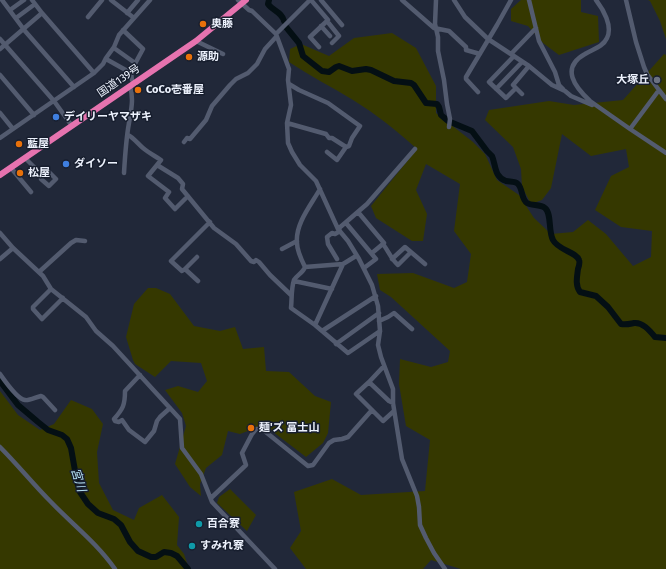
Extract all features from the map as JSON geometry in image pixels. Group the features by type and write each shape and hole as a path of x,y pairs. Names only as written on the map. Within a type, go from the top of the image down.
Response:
{"highway":[{"name":"国道139号","path":"131,83 196,41 241,1"},
{"name":"国道139号","path":"0,171 131,83 209,27 241,1"},
{"name":"国道139号","path":"0,175 70,125"}],"street":[{"path":"2,0 25,31 74,87"},
{"path":"10,10 24,0"},
{"path":"88,17 102,0"},
{"path":"127,13 138,0"},
{"path":"0,138 94,73 103,64 114,48 119,35 150,0"},
{"path":"184,142 187,138 190,139 208,115 212,106 230,85 236,79 248,73 257,64 265,49 276,35 310,0 328,20 327,21 338,36 332,43"},
{"path":"321,0 342,25"},
{"path":"402,0 434,28 449,31 466,47 466,50 480,54"},
{"path":"436,0 435,17 438,51 450,119 449,127"},
{"path":"454,0 465,17 488,39 529,66 552,85 565,91"},
{"path":"478,92 466,79 466,76 511,0"},
{"path":"529,0 539,41 555,72 559,85 571,96 601,109"},
{"path":"596,0 606,16 609,30 607,38 597,48 579,58 572,66 571,74 573,79 585,97 666,152"},
{"path":"626,0 636,42 644,67 647,74 666,99"},
{"path":"113,1 134,18"},
{"path":"241,1 276,35 289,69 291,105 287,123 288,143 300,165 316,181 339,230 348,241 364,268 376,296 380,331 378,345 393,389 394,411 402,459 417,496 420,525 434,553 445,569"},
{"path":"16,18 33,2 94,73"},
{"path":"0,49 42,13"},
{"path":"319,47 310,37 327,21"},
{"path":"322,26 330,36"},
{"path":"516,88 506,98 489,82 536,28"},
{"path":"123,30 143,49 130,73 132,110 125,152 124,173"},
{"path":"0,39 54,101 70,125"},
{"path":"196,41 223,54"},
{"path":"114,48 136,63"},
{"path":"106,59 130,73"},
{"path":"496,89 522,62"},
{"path":"522,94 513,85 529,66"},
{"path":"0,75 34,115"},
{"path":"289,84 328,103 360,126 352,138 349,146 338,160 327,152"},
{"path":"630,129 658,90"},
{"path":"0,113 13,129"},
{"path":"287,123 326,134 329,138 332,138 346,148"},
{"path":"128,134 145,150 161,160 148,176 169,192 165,198 175,209 188,196"},
{"path":"337,259 328,244 327,237 332,233 335,234 367,204 414,149"},
{"path":"25,158 42,175"},
{"path":"157,165 178,178 183,184 182,189 214,228 236,244 251,261 254,262 256,260 259,262 291,295"},
{"path":"11,168 31,192"},
{"path":"305,267 297,245 297,234 300,224 320,189"},
{"path":"358,212 384,243 383,244 390,253 392,259 398,265 411,252"},
{"path":"197,257 182,271 171,261 210,222"},
{"path":"346,223 376,259 364,268"},
{"path":"0,233 13,248 43,276 51,289 86,316 96,331 113,346 180,419 182,448 201,474 212,502 274,569"},
{"path":"39,272 71,243 76,240 85,241"},
{"path":"282,249 297,241"},
{"path":"372,253 383,244"},
{"path":"392,259 404,247 425,264"},
{"path":"0,259 13,248"},
{"path":"305,267 343,264 356,256"},
{"path":"315,325 343,264"},
{"path":"305,267 294,280 290,308 315,325 348,353 380,331"},
{"path":"185,269 198,281"},
{"path":"294,281 332,289"},
{"path":"51,289 33,307 42,319 63,298"},
{"path":"322,331 376,296"},
{"path":"336,344 379,313"},
{"path":"379,321 394,313 412,329"},
{"path":"384,366 356,394 384,421 394,411"},
{"path":"0,374 10,388 20,398 25,400 41,396 55,410"},
{"path":"140,375 125,391 125,404 114,419 115,421 119,422 122,420 129,430 145,442 154,430 157,421 170,408"},
{"path":"369,382 393,403"},
{"path":"211,498 246,464 242,453 256,429 262,429 308,466 313,465 329,443 334,440 348,437 372,410"},
{"path":"0,447 34,484 100,550 115,569"}],"shaded area":[{"path":"521,0 581,0 581,12 598,16 599,42 559,55 543,43 528,26 511,21 511,9"},
{"path":"648,0 666,0 666,39 660,21 650,1"},
{"path":"392,33 416,48 436,86 436,113 473,142 485,154 497,180 519,195 534,218 551,234 573,232 588,220 606,234 633,266 651,257 652,231 621,227 595,210 611,176 629,167 626,149 591,156 562,134 551,188 542,200 531,204 522,187 521,169 513,147 485,120 489,110 549,101 574,105 623,100 664,54 666,55 666,569 461,569 431,560 423,569 306,569 290,548 301,531 294,492 332,479 361,495 425,491 430,440 406,426 399,384 400,359 431,367 448,362 450,351 391,297 380,290 377,274 413,273 454,288 467,282 471,254 454,231 460,184 426,164 416,190 427,214 423,241 412,241 376,218 371,206 417,149 370,111 289,62 290,49 301,44 329,56 354,38"},
{"path":"148,288 156,288 170,294 194,326 220,331 235,327 243,349 264,347 266,371 289,372 315,396 331,402 328,433 323,443 306,457 264,425 240,434 228,431 222,455 206,468 200,484 201,496 190,487 175,464 186,426 182,413 165,390 178,386 198,392 207,381 201,363 171,361 155,377 135,364 126,337 134,304"},
{"path":"0,391 18,415 40,430 54,424 71,400 92,409 103,424 97,452 99,483 113,510 134,520 139,508 162,495 179,517 177,545 184,554 189,569 0,569"},
{"path":"230,489 256,515 247,531 217,503 219,497"}],"waterway":[{"path":"269,0 268,4 283,18 284,21"},
{"path":"286,27 299,43 303,56 322,71 329,72 339,66 352,71 366,69 394,81 411,83 426,103 437,104 441,115 448,121 472,131 492,156 499,177 506,181 517,183 527,203 545,208 548,214 553,240 579,260 577,287 580,292 596,296 608,307 621,324 637,323 646,327 655,337 666,338"},
{"name":"宮川","path":"0,381 18,405 48,430 62,435 67,439 71,448 80,492 88,504 98,513 114,519 121,525 130,542 138,551 151,557 156,557 164,552 171,553 177,556 188,569"}],"place":[{"name":"奥藤","path":"203,24"},
{"name":"源助","path":"189,57"},
{"name":"大塚丘","path":"657,80"},
{"name":"CoCo壱番屋","path":"138,90"},
{"name":"デイリーヤマザキ","path":"56,117"},
{"name":"藍屋","path":"19,144"},
{"name":"ダイソー","path":"66,164"},
{"name":"松屋","path":"20,173"},
{"name":"麺'ズ 冨士山","path":"251,428"},
{"name":"百合寮","path":"199,524"},
{"name":"すみれ寮","path":"192,546"}]}
